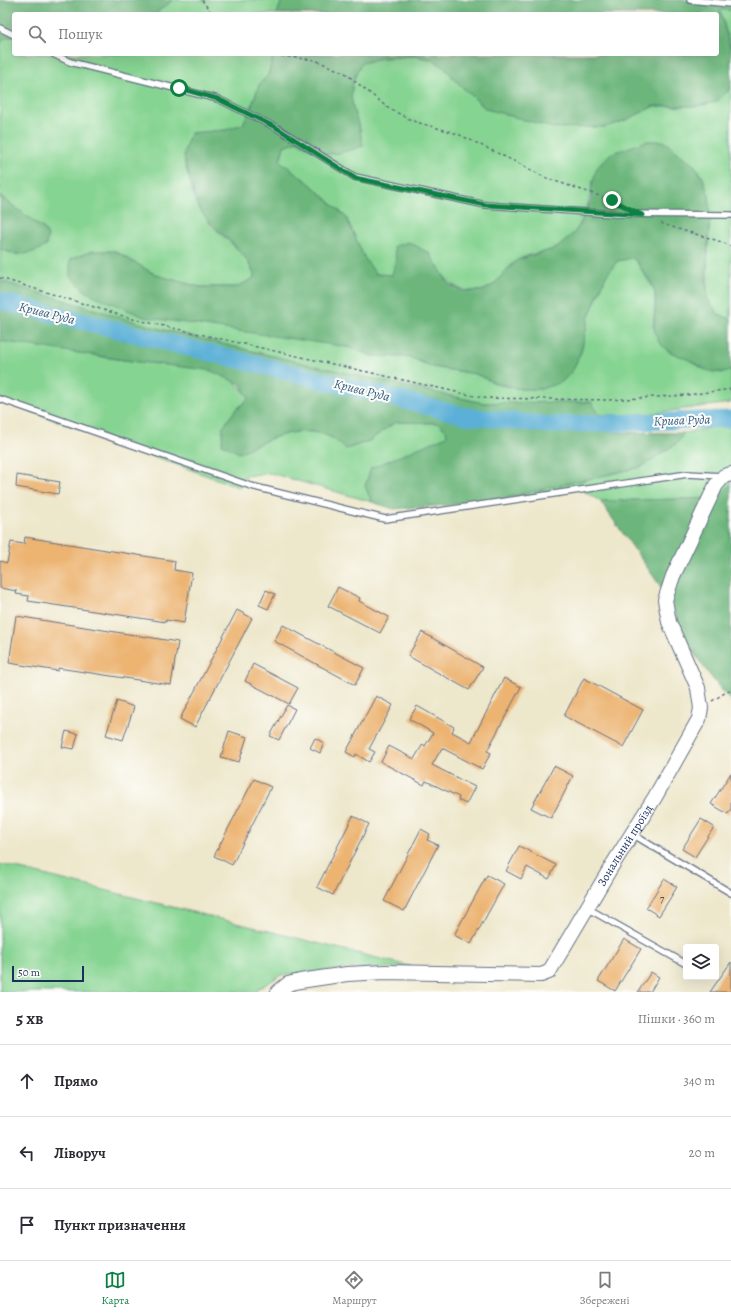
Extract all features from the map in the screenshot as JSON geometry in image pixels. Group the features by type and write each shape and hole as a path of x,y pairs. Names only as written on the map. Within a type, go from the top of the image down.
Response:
{"street":[{"name":"Зональний проїзд","path":"281,990 288,984 300,981 355,973 385,972 541,975 549,972 554,966 587,908 696,727 701,708 698,688 669,622 665,600 668,588 716,485 728,475"}],"lane":[{"path":"690,0 731,4"},
{"path":"0,28 12,34"},
{"path":"56,56 70,62 218,99 277,128 355,178 486,205 642,215 731,215"},
{"path":"0,399 251,486 385,519 688,474 728,475"},
{"path":"632,834 731,892"},
{"path":"587,908 683,962"}],"path":[{"path":"202,0 211,12"},
{"path":"281,56 315,60 339,71 367,90 388,108 413,121 458,134 522,164 546,178 612,200 642,215 687,232 707,236 731,246"},
{"path":"0,278 133,319 483,398 609,400 687,395 731,388"},
{"path":"701,708 731,689"}],"green space":[{"path":"0,0 173,0 158,12 12,12 12,37 7,37 0,44"},
{"path":"173,0 282,0 278,12 158,12"},
{"path":"282,0 731,0 731,10 720,10 731,51 731,88 716,102 697,106 654,106 624,121 606,127 553,128 486,109 456,81 445,68 433,60 416,56 719,56 719,12 278,12"},
{"path":"720,9 731,10 731,51"},
{"path":"7,37 12,37 12,56 273,56 268,75 259,85 251,108 243,124 226,130 192,133 184,163 194,198 211,225 244,255 254,274 254,278 237,287 200,287 156,275 115,251 71,259 374,356 409,357 433,367 476,374 497,384 521,389 541,389 581,352 589,316 606,276 617,261 632,258 636,261 655,291 653,326 668,351 690,360 703,369 721,373 731,371 731,403 647,414 599,415 591,402 483,403 302,363 156,328 0,281 0,249 17,255 48,236 44,229 0,196 0,44"},
{"path":"273,56 416,56 381,58 362,63 352,86 351,96 363,146 344,152 330,154 316,151 298,141 284,146 280,161 308,182 346,217 365,259 376,274 392,275 396,260 394,246 409,242 429,253 449,284 462,291 484,291 495,283 517,260 557,248 575,232 581,223 591,200 592,184 597,168 610,154 647,141 664,141 695,166 703,178 709,196 710,219 706,273 707,298 718,314 731,319 731,371 712,372 671,352 662,345 657,339 655,332 654,288 636,261 632,258 617,261 606,276 589,316 581,352 573,370 562,382 541,389 521,389 497,384 476,374 433,367 409,357 374,356 348,347 144,317 86,292 70,276 70,261 71,259 92,251 115,251 156,275 200,287 237,287 254,278 253,270 241,253 200,210 186,166 184,152 191,133 226,130 243,124 251,108 259,85 268,75"},
{"path":"416,56 433,60 445,68 456,81 486,109 624,121 654,106 697,106 716,102 731,88 731,319 718,314 707,298 709,196 703,178 695,166 592,184 586,211 571,237 556,248 518,260 509,267 496,282 485,289 472,291 457,287 441,272 429,253 395,246 396,260 392,275 376,274 365,259 346,217 308,182 280,162 284,146 298,141 361,132 354,113 351,97 354,81 362,63 381,58"},
{"path":"0,196 44,229 48,236 46,246 34,252 23,254 0,249"},
{"path":"0,281 156,328 302,363 483,403 591,402 612,432 684,433 677,443 641,467 487,502 394,509 372,502 365,486 371,468 447,436 446,430 438,423 394,423 369,441 346,449 327,435 298,432 278,436 239,453 222,444 223,427 233,413 249,398 240,384 209,370 131,361 0,341"},
{"path":"0,341 132,361 189,366 208,369 220,374 236,383 249,398 233,413 239,453 278,436 298,432 327,435 346,449 369,441 393,423 400,422 438,423 446,430 447,436 416,450 365,486 372,502 270,473 245,476 241,488 0,400"},
{"path":"731,424 731,484 718,498 600,501 579,488 487,502 641,467 677,443 684,433"},
{"path":"731,484 731,701 695,654 681,629 671,601 600,501 717,498"},
{"path":"0,864 413,967 346,969 281,975 258,989 257,992 0,992"}],"building":[{"path":"17,475 60,482 58,494 16,487"},
{"path":"25,537 175,561 174,570 192,573 184,623 166,620 166,622 28,601 29,596 16,594 17,591 0,588 0,561 7,563 11,542 24,544"},
{"path":"338,587 360,598 359,601 389,617 380,633 328,606"},
{"path":"266,590 275,594 268,609 259,605"},
{"path":"237,610 252,618 195,727 180,719"},
{"path":"16,616 178,642 171,685 58,668 58,671 9,663"},
{"path":"283,625 364,668 355,685 274,641"},
{"path":"422,632 483,667 469,690 408,656"},
{"path":"253,664 298,688 289,704 245,681"},
{"path":"504,678 521,687 487,751 491,753 482,769 442,748 432,765 475,787 466,804 458,800 459,797 426,781 424,785 381,762 389,746 414,759 423,744 425,746 433,733 409,719 417,706 454,727 452,732 471,742"},
{"path":"584,678 643,710 623,747 564,716"},
{"path":"376,696 393,705 369,749 375,752 369,762 356,754 355,757 346,752"},
{"path":"117,701 134,707 123,740 106,735"},
{"path":"287,705 295,709 279,740 270,736"},
{"path":"66,731 78,734 74,749 62,747"},
{"path":"229,731 247,737 239,762 221,757"},
{"path":"315,738 324,743 320,753 310,748"},
{"path":"554,766 573,776 551,818 531,808"},
{"path":"731,773 731,809 728,814 711,804"},
{"path":"254,779 271,787 232,865 214,856"},
{"path":"353,816 369,824 333,895 317,887"},
{"path":"701,819 714,827 695,857 682,849"},
{"path":"421,829 430,834 427,840 438,845 404,911 384,901"},
{"path":"519,846 556,865 549,879 527,867 521,879 506,871"},
{"path":"487,875 504,884 471,944 454,935"},
{"path":"664,879 677,887 659,916 646,908"},
{"path":"624,939 641,949 615,991 598,981"},
{"path":"731,962 731,992 710,992"},
{"path":"651,972 659,977 650,992 638,992"}],"waterway":[{"name":"Крива Руда","path":"0,301 466,416 550,425 731,419"}],"route":[{"path":"179,88 218,99 277,128 355,178 486,205 642,215 612,200"}]}
